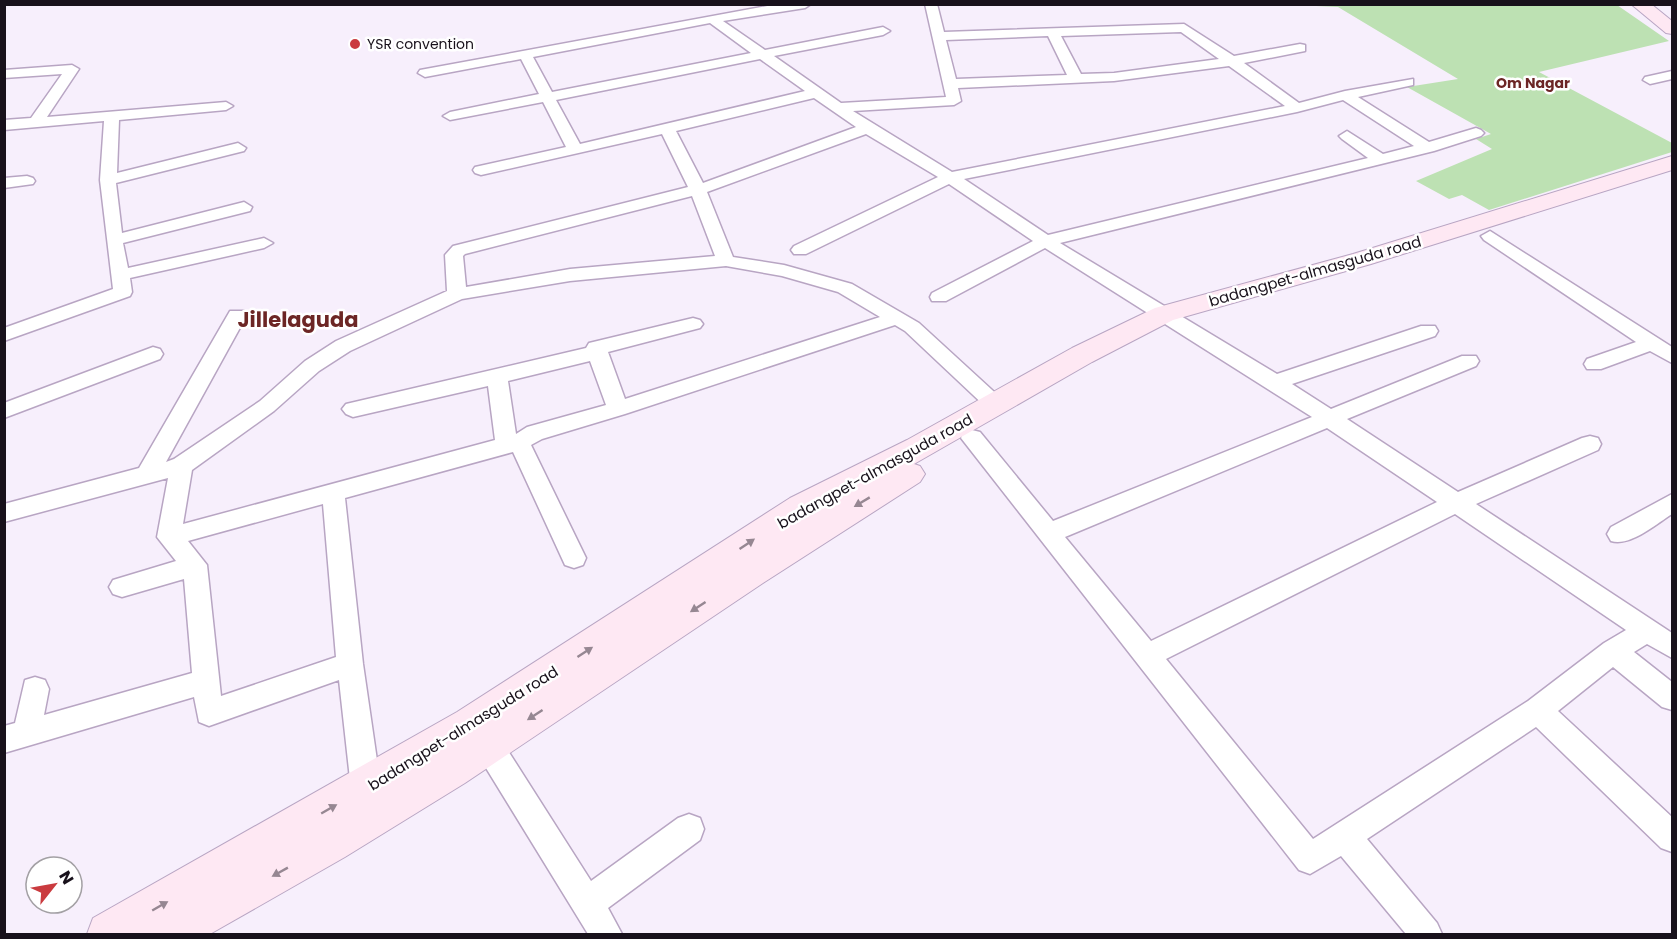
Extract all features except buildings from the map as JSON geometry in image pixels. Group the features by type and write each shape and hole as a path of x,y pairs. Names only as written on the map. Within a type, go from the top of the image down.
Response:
{"street":[{"path":"425,73 712,19 805,4"},
{"path":"836,108 954,101 931,4"},
{"path":"1639,4 1668,21"},
{"path":"712,19 836,108 950,177 1045,241 1275,382 1327,419 1672,647"},
{"path":"940,36 1184,28 1297,108"},
{"path":"450,116 883,31"},
{"path":"1052,32 1077,80"},
{"path":"951,84 1077,80 1165,72 1233,62 1300,48"},
{"path":"525,54 575,150"},
{"path":"4,74 72,69 36,122"},
{"path":"1650,80 1672,75"},
{"path":"800,250 950,177 1297,108 1408,82"},
{"path":"481,170 816,93"},
{"path":"1345,95 1428,148"},
{"path":"4,124 226,106"},
{"path":"4,335 123,292 114,240 108,180 112,117"},
{"path":"667,128 698,190 726,261"},
{"path":"457,294 454,255 459,250 698,190 867,128"},
{"path":"939,297 1045,241 1381,160 1476,133"},
{"path":"1347,136 1381,160"},
{"path":"108,180 238,148"},
{"name":"badangpet-almasguda road","path":"109,934 366,788 598,643 802,507 996,405 1082,355 1175,320 1373,255 1672,163"},
{"name":"badangpet-almasguda road","path":"166,934 292,864 488,746 815,530 972,438 1010,419 1137,346 1175,320 1490,236 1672,178"},
{"path":"4,183 27,181"},
{"path":"114,240 244,207"},
{"path":"1490,236 1663,346"},
{"path":"120,275 264,243"},
{"path":"4,513 181,466 267,406 312,366 344,346 457,294 570,275 726,261 784,271 845,288 912,327 996,405"},
{"path":"147,475 237,315"},
{"path":"169,537 513,444 535,433 618,409 897,318"},
{"path":"618,409 596,348 693,324"},
{"path":"1275,382 1428,331"},
{"path":"1594,364 1663,346"},
{"path":"353,409 598,352"},
{"path":"4,411 153,354"},
{"path":"1049,533 1468,361"},
{"path":"497,377 513,444 574,558"},
{"path":"972,438 1310,859 1538,710 1613,651 1647,631"},
{"path":"1146,656 1457,503 1590,444"},
{"path":"169,537 181,466"},
{"path":"333,492 366,788"},
{"path":"1618,534 1672,503"},
{"path":"169,537 195,566 209,713 351,664"},
{"path":"122,587 195,566"},
{"path":"1613,651 1672,698"},
{"path":"16,736 205,681"},
{"path":"16,736 35,689"},
{"path":"1538,710 1672,837"},
{"path":"488,746 606,934"},
{"path":"588,903 689,829"},
{"path":"1344,836 1426,934"}],"green space":[{"path":"1294,5 1617,5 1669,41 1539,72 1672,143 1672,152 1489,210 1462,195 1449,199 1416,181 1492,149 1476,139 1491,134 1407,87 1458,79 1338,7"}],"place":[{"name":"YSR convention","path":"355,44"}],"district":[{"name":"Om Nagar","path":"1533,83"},
{"name":"Jillelaguda","path":"298,319"}]}
